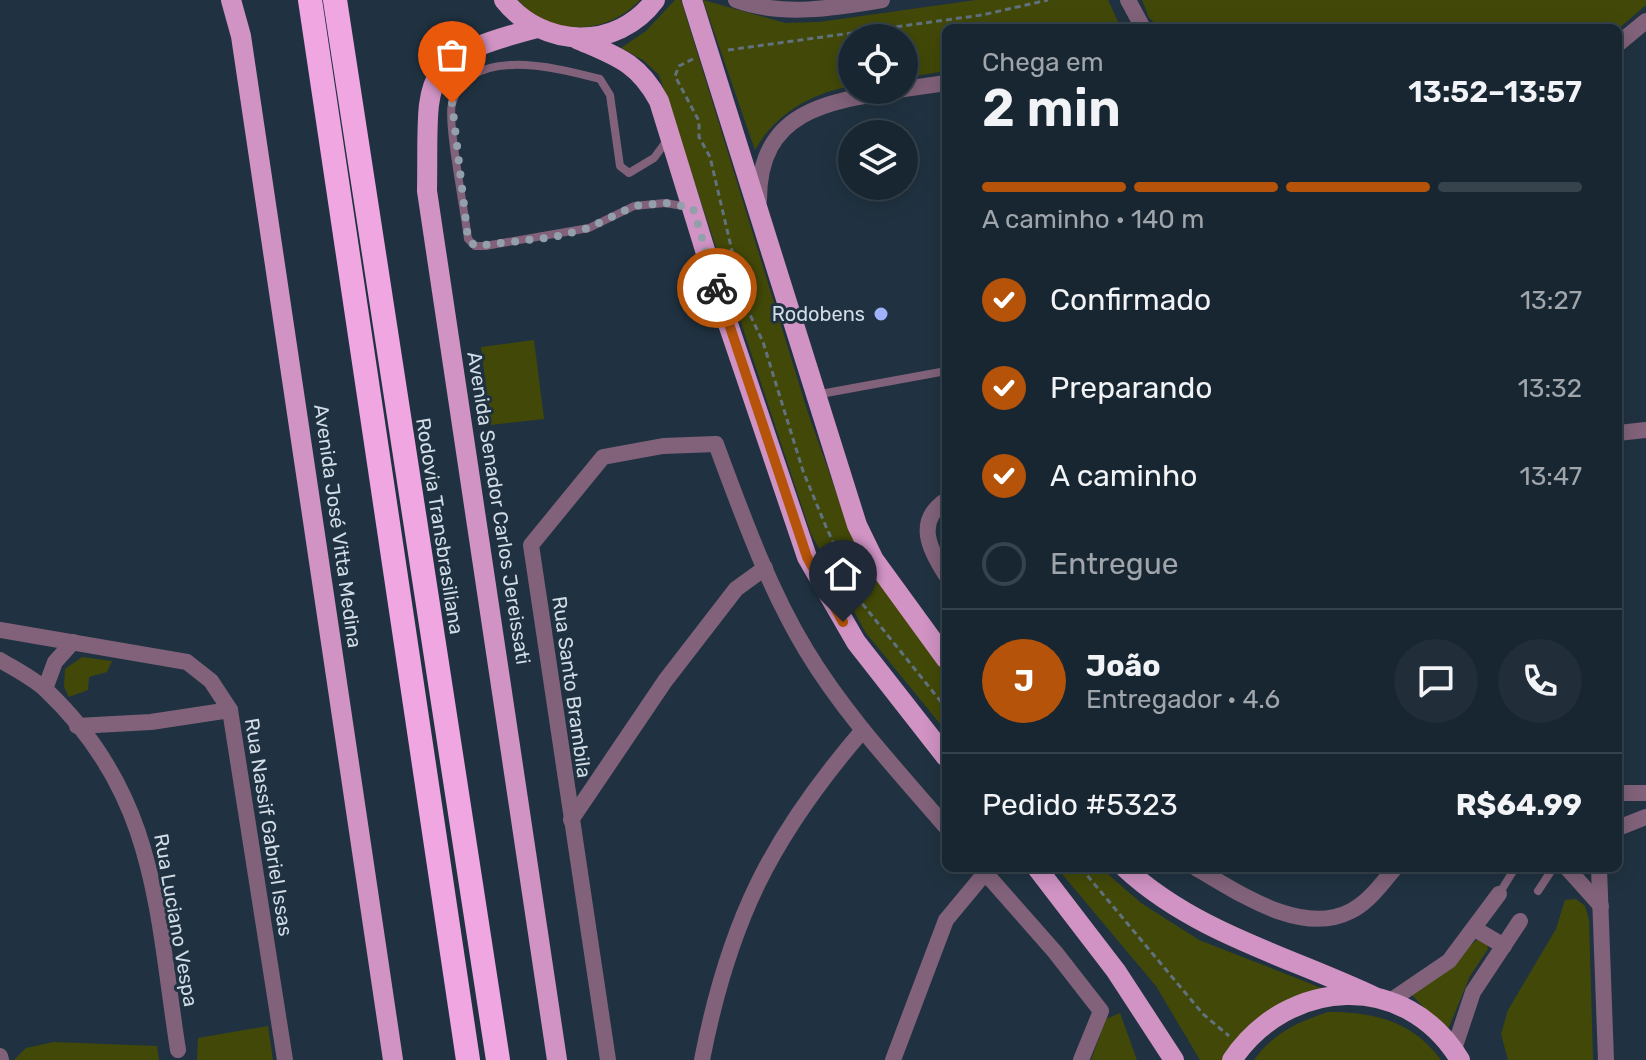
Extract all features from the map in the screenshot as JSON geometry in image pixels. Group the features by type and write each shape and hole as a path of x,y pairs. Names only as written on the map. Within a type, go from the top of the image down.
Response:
{"highway":[{"path":"310,0 468,1060"},
{"name":"Rodovia Transbrasiliana","path":"335,0 498,1060"}],"main road":[{"name":"Avenida José Vitta Medina","path":"231,0 241,36 393,1060"},
{"path":"504,0 537,28 577,39 628,61 647,78 671,135 726,318 807,557 856,642 942,752"},
{"path":"577,39 616,31 634,22 655,0"},
{"path":"692,0 857,525 896,594 942,654"},
{"name":"Avenida Senador Carlos Jereissati","path":"537,28 465,49 437,75 429,93 427,113 427,191 557,1060"},
{"path":"1040,872 1116,971 1174,1060"},
{"path":"1129,872 1144,886 1199,920 1383,999 1425,1021 1457,1054"},
{"path":"1236,1053 1273,1015 1305,1000 1340,994 1383,999"}],"street":[{"path":"736,0 770,10 882,0"},
{"path":"1128,0 1141,24"},
{"path":"1622,41 1646,21"},
{"path":"918,87 942,84"},
{"path":"759,210 759,184 767,151 792,122 812,109 838,100"},
{"path":"1622,433 1646,430"},
{"name":"Rua Santo Brambila","path":"608,1060 531,545 603,457 663,446 716,444 765,568"},
{"path":"940,504 926,522 927,539 942,567"},
{"path":"571,820 665,681 736,589 765,568 806,650 863,730 942,822"},
{"name":"Rua Nassif Gabriel Issas","path":"0,630 187,662 211,681 230,710 285,1060"},
{"path":"45,689 55,662 73,642"},
{"name":"Rua Luciano Vespa","path":"0,660 45,689 111,769 141,835 178,1050"},
{"path":"77,726 151,722 230,710"},
{"path":"702,1060 711,1013 748,899 773,851 813,789 863,730"},
{"path":"1622,793 1646,793"},
{"path":"1622,826 1646,817"},
{"path":"893,1060 946,920 982,872"},
{"path":"985,872 1055,952 1101,1011 1081,1060"},
{"path":"1203,872 1254,901 1300,917 1325,918 1350,912 1372,895 1392,872"},
{"path":"1571,872 1601,906"},
{"path":"1599,872 1606,1060"},
{"path":"1383,999 1449,961 1499,894"},
{"path":"1457,1054 1473,992 1520,921"},
{"path":"1475,929 1504,946"}],"lane":[{"path":"671,135 654,158 629,173 620,166 610,95 600,79 525,66 483,68 462,82 451,112 468,239 475,246 485,246 554,237 589,228 634,206 665,203 693,208"},
{"path":"815,395 942,372"},
{"path":"1499,894 1513,872"},
{"path":"1538,891 1550,872"}],"path":[{"path":"942,703 861,602 803,471 763,342 744,302 710,157 699,137 699,121 675,76 685,61 709,55 982,15 1048,0"},
{"path":"1084,872 1236,1053"}],"green space":[{"path":"518,0 640,0 612,20 579,27 546,21"},
{"path":"675,0 681,0 808,413 843,511 942,661 942,726 866,633 811,534 659,75 643,60 621,48 646,31"},
{"path":"703,0 785,23 819,22 976,0 1108,0 1119,24 942,24 942,72 918,76 918,24 838,24 838,89 796,107 763,137 755,150"},
{"path":"1142,0 1646,0 1646,5 1622,26 1156,24 1149,18"},
{"path":"534,340 544,419 491,425 481,347"},
{"path":"82,657 112,661 107,672 89,677 88,690 69,697 64,687 65,669"},
{"path":"1060,872 1106,872 1141,903 1199,940 1324,989 1293,999 1253,1023 1222,1060 1200,1060 1156,986"},
{"path":"1576,899 1585,906 1589,920 1593,1060 1508,1060 1501,1034 1508,1010 1556,929 1565,900"},
{"path":"1478,939 1486,941 1488,949 1470,976 1447,1032 1411,994"},
{"path":"1328,1012 1361,1014 1391,1021 1418,1036 1441,1060 1254,1060 1269,1043 1287,1030"},
{"path":"1120,1013 1137,1060 1091,1060 1106,1019"},
{"path":"268,1026 273,1060 197,1060 198,1038"},
{"path":"54,1042 157,1046 159,1060 14,1060 26,1048"}],"way so far":[{"path":"452,103 468,239 475,246 554,237 589,228 627,208 665,203 693,208 717,288"}],"place":[{"name":"Rodobens","path":"881,314"}],"route":[{"path":"717,288 785,499 807,557 843,622"}]}
